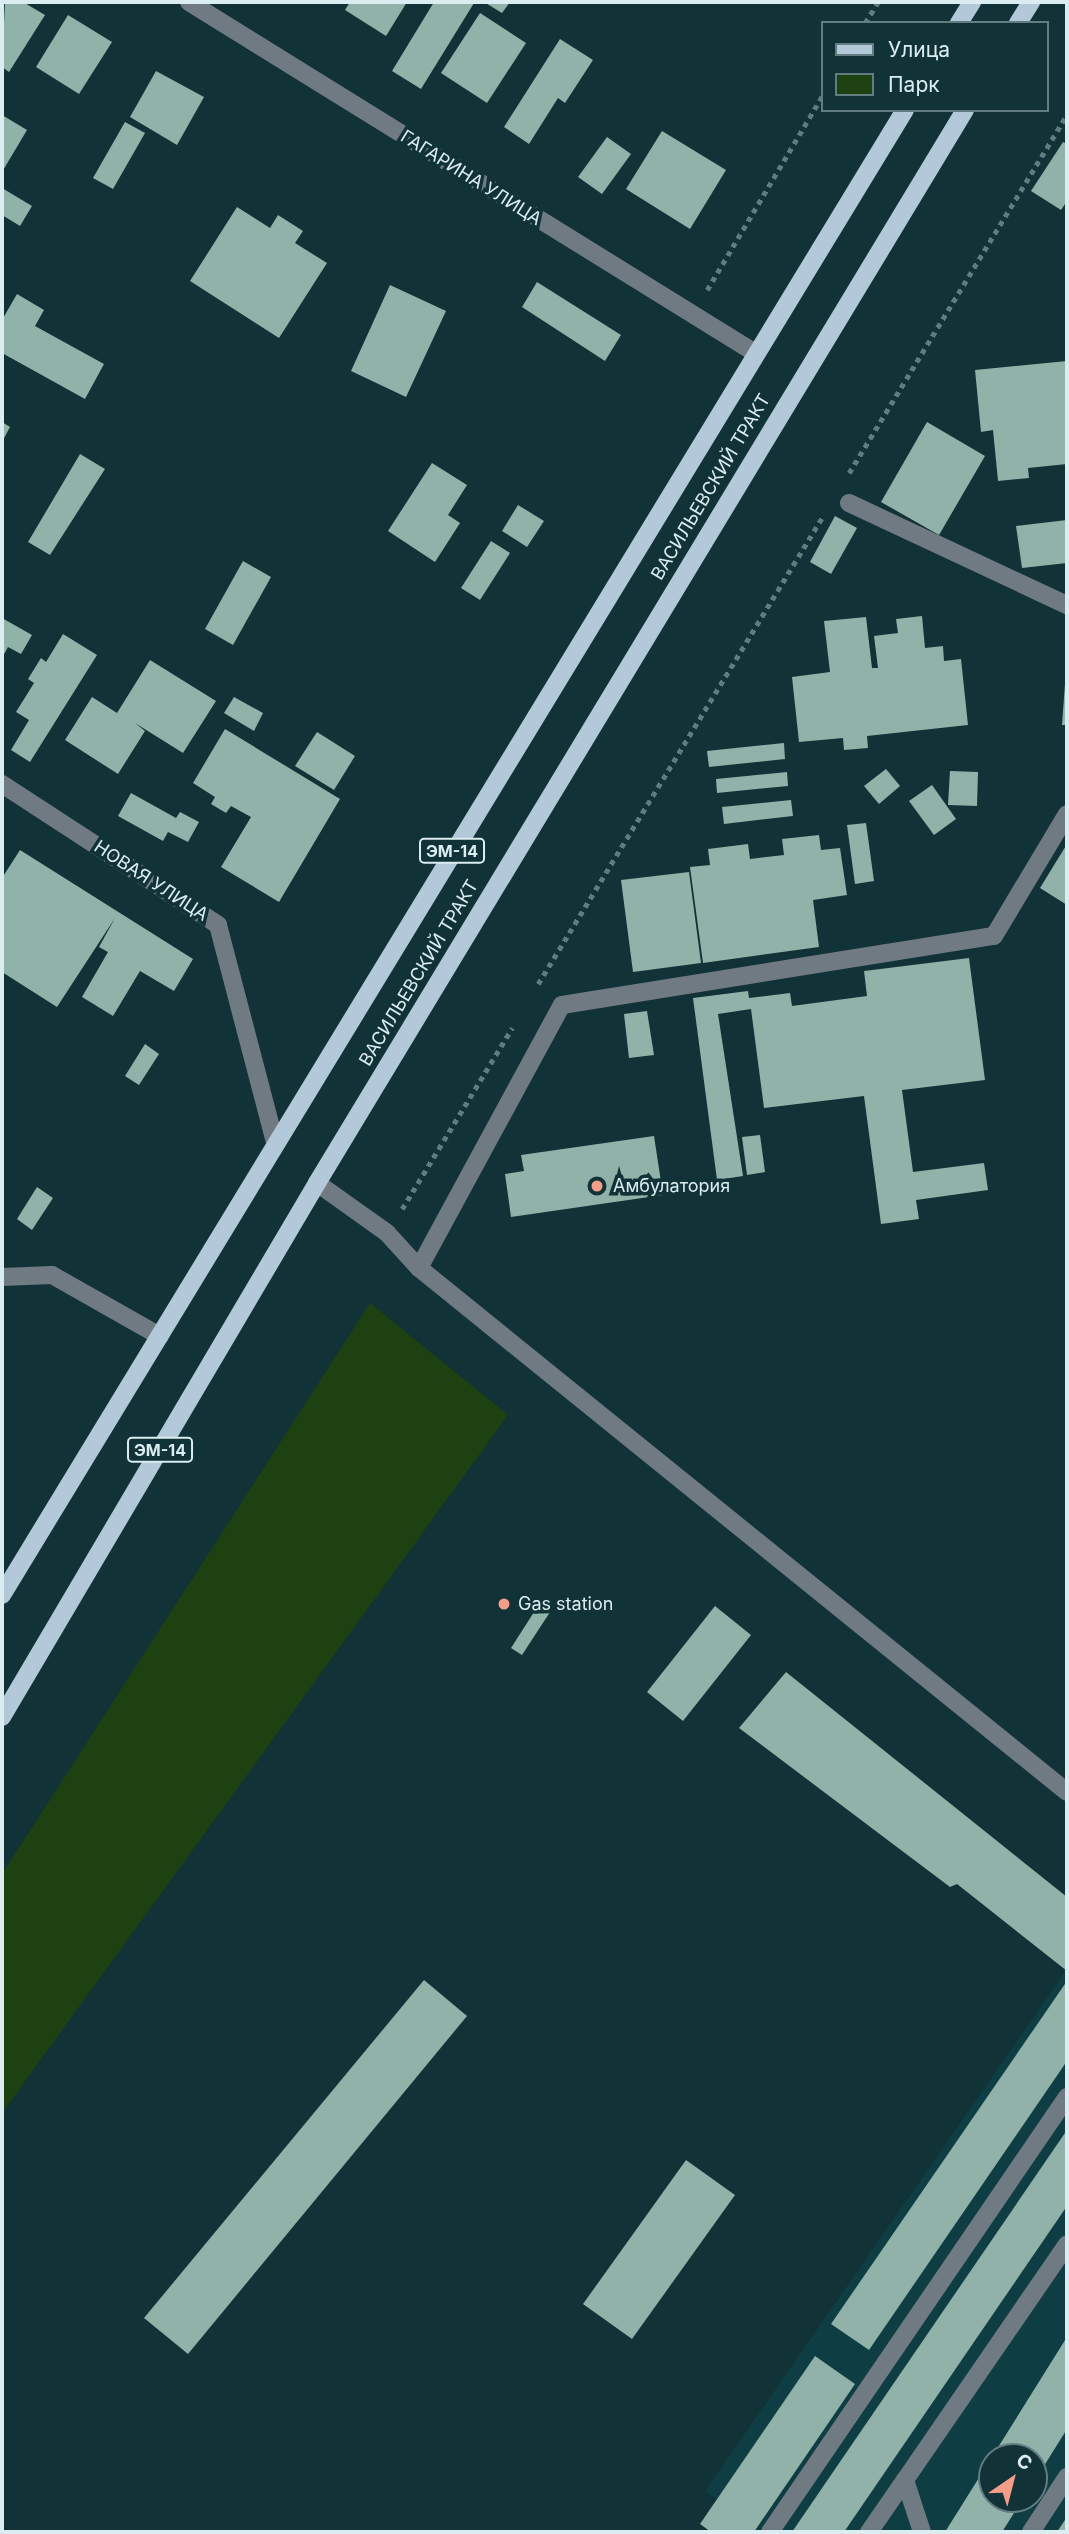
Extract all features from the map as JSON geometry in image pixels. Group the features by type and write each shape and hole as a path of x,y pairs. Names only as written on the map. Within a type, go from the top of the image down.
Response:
{"main road":[{"path":"960,21 972,2"},
{"path":"1019,21 1031,2"},
{"name":"ВАСИЛЬЕВСКИЙ ТРАКТ","path":"2,1595 754,353 904,112"},
{"name":"ВАСИЛЬЕВСКИЙ ТРАКТ","path":"2,1717 317,1183 964,112"}],"street":[{"name":"ГАГАРИНА УЛИЦА","path":"189,2 754,353"},
{"path":"849,503 1067,605"},
{"name":"НОВАЯ УЛИЦА","path":"2,784 218,925 275,1142"},
{"path":"419,1268 562,1005 994,936 1067,814"},
{"path":"317,1183 387,1233 419,1268 1067,1792"},
{"path":"2,1277 52,1275 160,1336"},
{"path":"770,2532 1067,2097"},
{"path":"869,2532 1067,2244"},
{"path":"1031,2532 1067,2477"},
{"path":"905,2480 922,2532"}],"path":[{"path":"866,21 878,2"},
{"path":"692,316 820,99"},
{"path":"843,484 1067,115"},
{"path":"531,995 828,508"},
{"path":"387,1233 517,1019"}],"shaded area":[{"path":"1067,1969 1067,2532 760,2532 705,2491"}],"green space":[{"path":"370,1303 508,1415 2,2113 2,1874"}],"building":[{"path":"5,2 23,2 45,15 9,72 2,67"},
{"path":"350,2 407,2 386,36 345,10"},
{"path":"434,2 474,3 421,89 392,71"},
{"path":"484,2 510,2 502,13"},
{"path":"480,13 526,43 487,103 441,73"},
{"path":"68,15 112,42 79,94 36,67"},
{"path":"560,39 593,60 565,103 558,98 529,144 504,127"},
{"path":"156,71 204,97 177,145 130,117"},
{"path":"2,115 27,130 2,172"},
{"path":"125,122 145,133 113,189 93,178"},
{"path":"662,131 726,170 690,229 626,189"},
{"path":"607,137 631,154 602,194 578,177"},
{"path":"1063,142 1067,144 1067,201 1061,210 1031,191"},
{"path":"2,188 32,206 20,226 2,215"},
{"path":"237,207 270,228 278,215 303,231 295,243 327,263 279,338 190,281"},
{"path":"537,282 621,335 605,361 522,307"},
{"path":"390,285 446,311 406,397 351,371"},
{"path":"17,294 44,310 35,326 104,364 85,399 2,353 2,320"},
{"path":"1067,361 1067,464 1028,468 1029,478 998,481 993,430 981,432 975,370"},
{"path":"2,422 10,427 2,442"},
{"path":"927,422 985,456 939,535 881,502"},
{"path":"80,454 105,469 50,555 28,542"},
{"path":"432,463 467,485 448,515 460,523 435,562 388,531"},
{"path":"518,505 544,521 527,547 502,531"},
{"path":"835,516 857,528 831,574 810,562"},
{"path":"1067,520 1067,563 1022,568 1016,526"},
{"path":"491,541 510,553 480,600 461,588"},
{"path":"243,561 271,577 233,645 205,629"},
{"path":"922,616 925,648 943,646 944,661 961,659 968,725 867,736 868,748 844,750 843,738 799,742 792,677 830,672 824,621 866,617 872,668 878,668 874,636 898,633 896,619"},
{"path":"2,618 32,635 21,654 8,647 2,658"},
{"path":"63,634 97,655 30,762 11,750 29,720 16,712 34,683 28,679 41,658 46,662"},
{"path":"150,660 216,701 183,753 135,723 145,731 118,774 65,740 92,697 117,713"},
{"path":"1065,684 1067,725 1062,725"},
{"path":"234,697 263,713 254,731 224,713"},
{"path":"225,729 340,799 279,902 221,867 251,817 231,806 226,813 211,804 215,797 193,783"},
{"path":"317,732 355,756 334,790 295,766"},
{"path":"784,743 785,759 709,767 707,751"},
{"path":"886,769 900,786 879,804 864,786"},
{"path":"950,771 978,772 977,806 948,805"},
{"path":"787,772 788,786 717,793 716,779"},
{"path":"932,785 956,819 934,835 909,801"},
{"path":"131,793 176,818 180,812 199,822 188,842 168,832 163,841 118,816"},
{"path":"791,800 793,816 724,824 722,807"},
{"path":"866,823 874,881 855,884 847,825"},
{"path":"819,835 821,850 840,848 847,895 813,900 819,947 703,963 690,867 710,865 708,849 748,844 750,859 784,855 782,839"},
{"path":"1067,844 1067,905 1040,888"},
{"path":"20,850 193,959 174,991 140,971 113,1016 82,997 108,952 99,947 115,918 57,1007 2,972 2,878"},
{"path":"689,872 701,963 633,972 621,880"},
{"path":"969,958 985,1080 902,1090 913,1172 984,1163 988,1190 916,1200 919,1219 881,1224 864,1096 764,1108 751,1009 718,1014 743,1176 717,1180 693,998 748,991 749,998 790,993 792,1006 867,996 864,971"},
{"path":"647,1011 654,1055 629,1058 624,1014"},
{"path":"145,1044 159,1054 139,1085 125,1076"},
{"path":"760,1135 765,1172 747,1175 742,1137"},
{"path":"654,1136 663,1195 511,1217 505,1174 524,1171 521,1155"},
{"path":"37,1187 53,1198 32,1230 17,1219"},
{"path":"543,1598 554,1606 522,1655 511,1648"},
{"path":"715,1606 751,1635 683,1721 647,1692"},
{"path":"786,1672 1067,1897 1067,1971 957,1884 950,1887 739,1728"},
{"path":"424,1980 467,2016 188,2354 144,2318"},
{"path":"1067,1981 1067,2061 869,2350 831,2324"},
{"path":"1067,2130 1067,2206 844,2532 792,2532"},
{"path":"686,2160 735,2195 632,2339 583,2304"},
{"path":"1067,2337 1067,2429 1048,2460 1048,2443 1001,2443"},
{"path":"815,2356 855,2384 754,2532 711,2532 700,2524"},
{"path":"978,2479 978,2513 1014,2513 1002,2532 945,2532"},
{"path":"1067,2517 1067,2532 1057,2532"}],"place":[{"name":"Амбулатория","path":"597,1186"},
{"name":"Gas station","path":"504,1604"}]}
